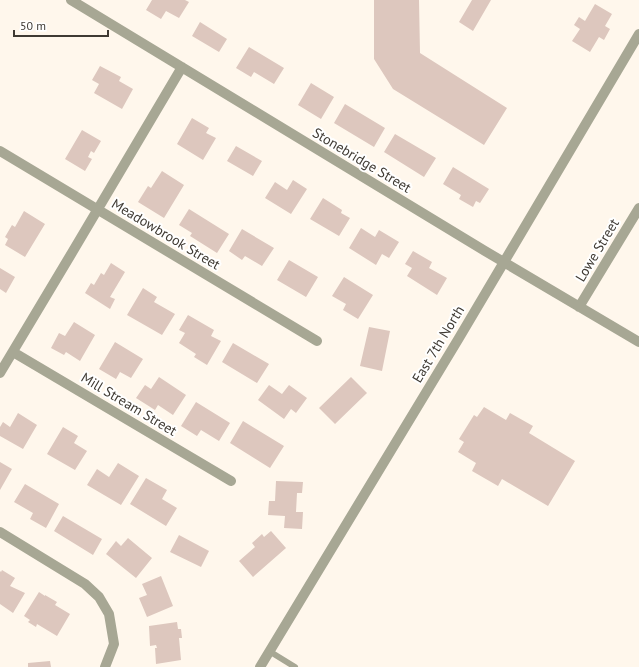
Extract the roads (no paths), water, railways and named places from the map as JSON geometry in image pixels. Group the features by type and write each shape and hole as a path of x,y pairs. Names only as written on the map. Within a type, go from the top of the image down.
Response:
{"street":[{"name":"Stonebridge Street","path":"71,0 639,342"},
{"name":"East 7th North","path":"260,667 504,262 639,34"},
{"path":"0,372 182,67"},
{"name":"Meadowbrook Street","path":"0,151 317,341"},
{"name":"Lowe Street","path":"579,307 639,208"},
{"name":"Mill Stream Street","path":"13,352 231,481"},
{"path":"0,532 85,584 99,597 109,614 114,644 106,667"}],"lane":[{"path":"269,651 294,667"}]}
